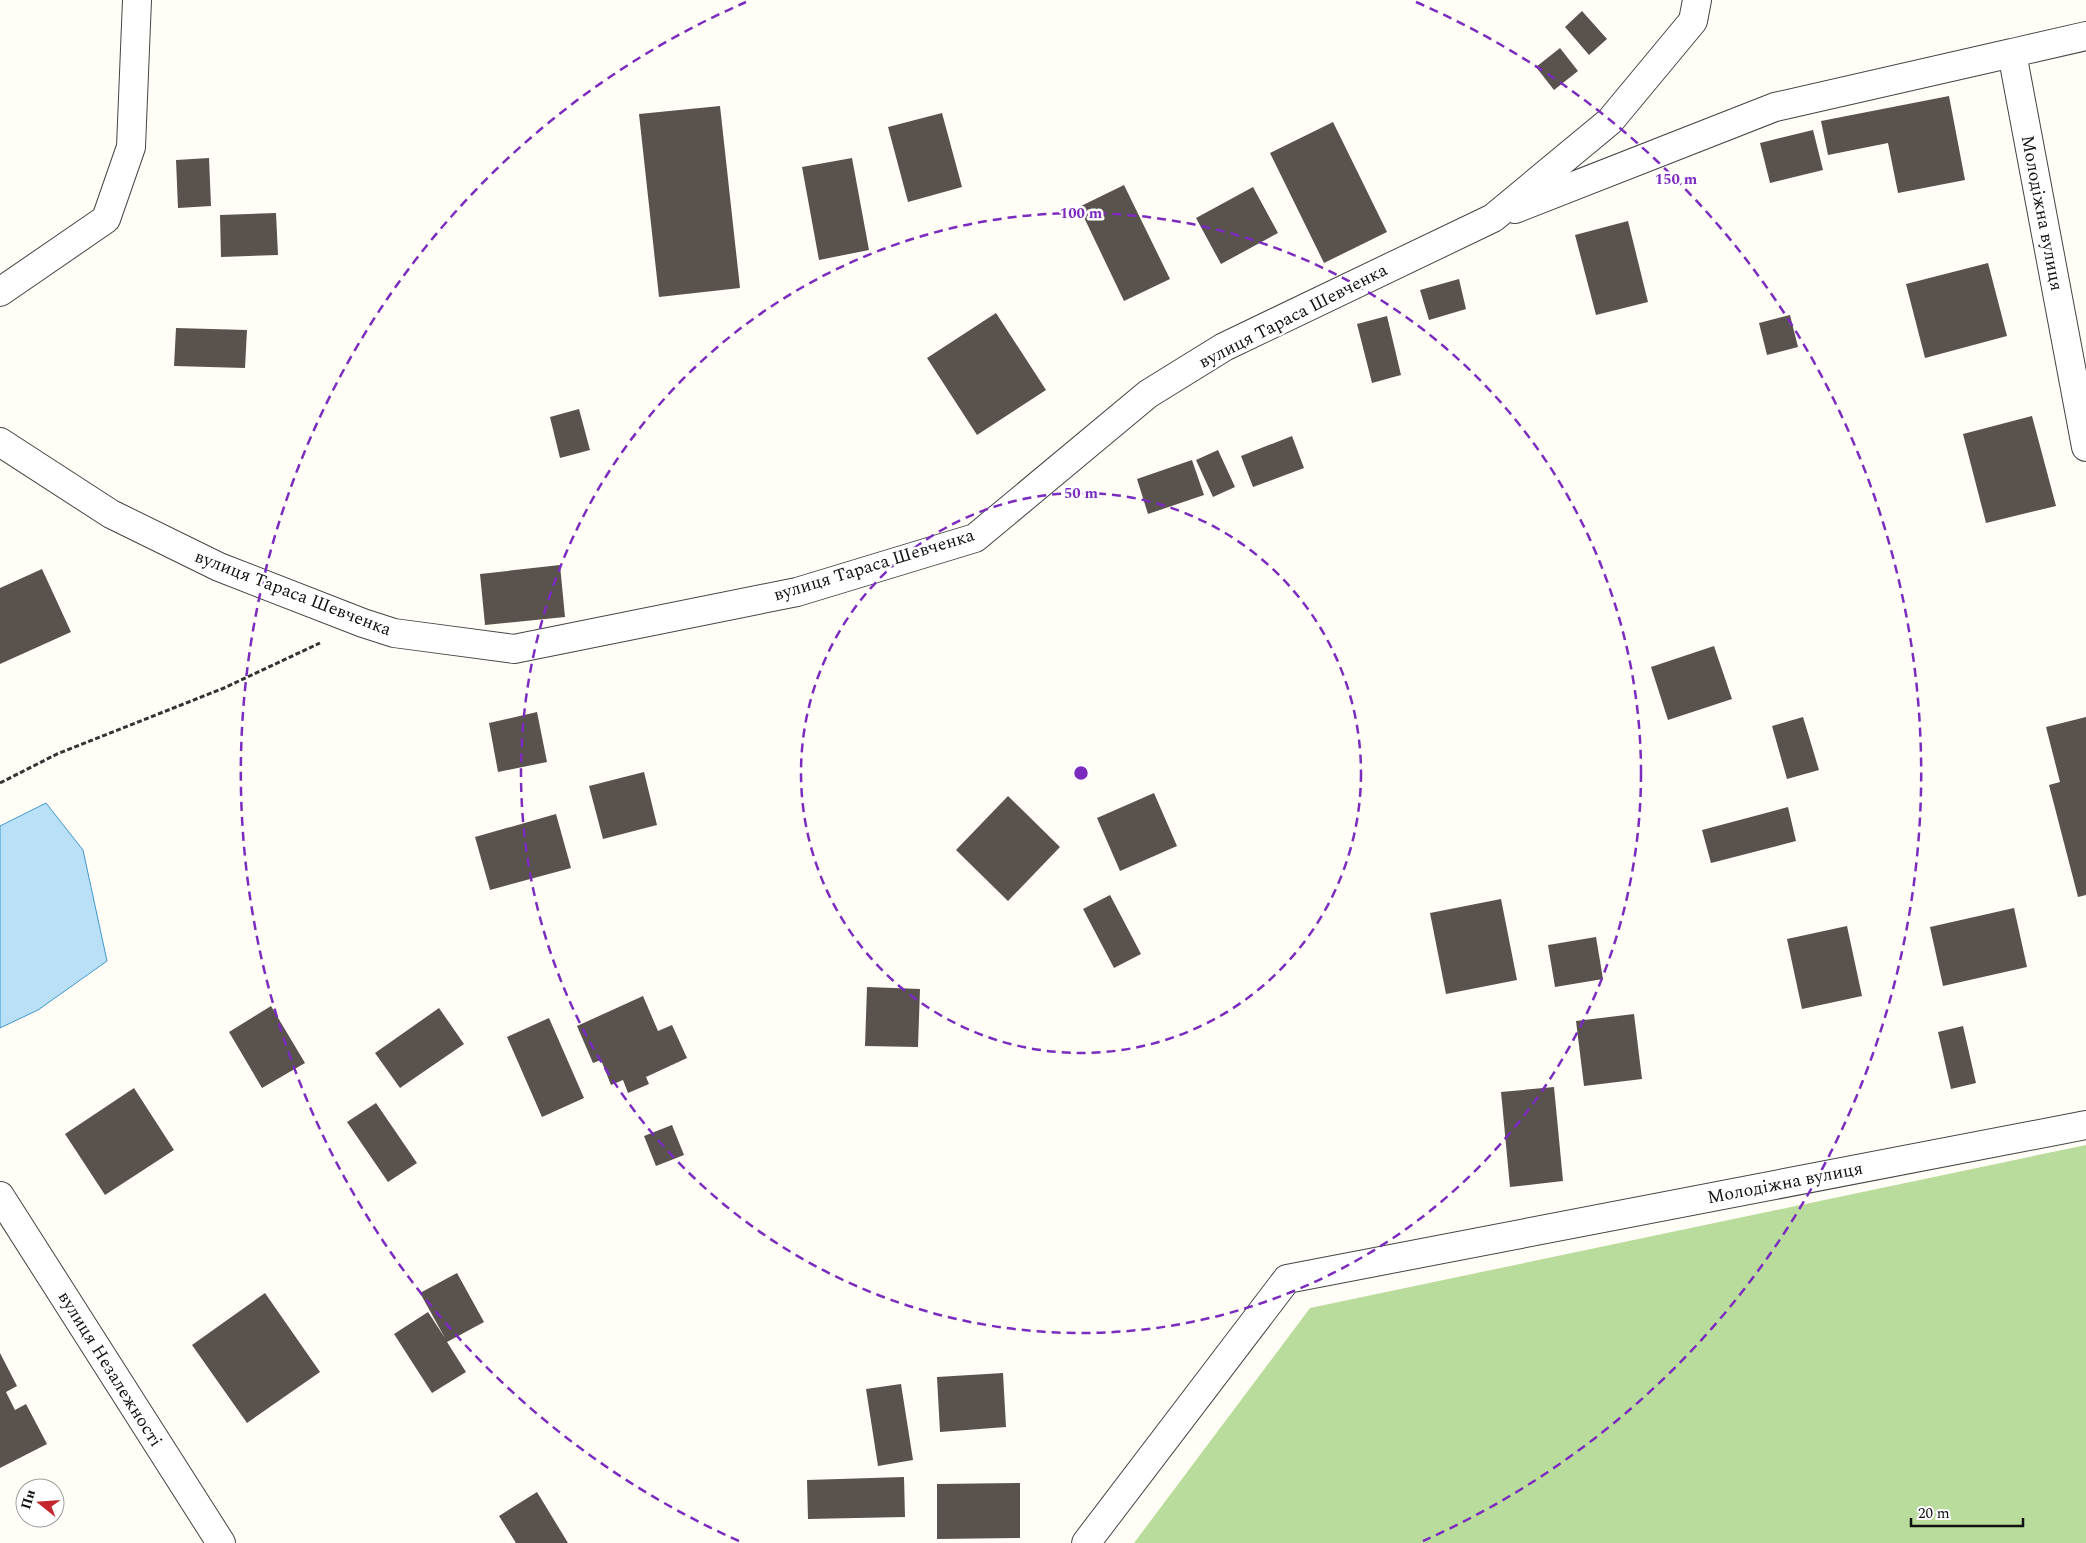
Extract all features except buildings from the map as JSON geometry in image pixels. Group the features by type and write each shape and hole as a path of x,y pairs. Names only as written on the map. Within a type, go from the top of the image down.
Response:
{"street":[{"path":"0,292 106,219 131,147 137,0"},
{"name":"вулиця Тараса Шевченка","path":"0,442 111,514 220,567 363,623 394,633 514,649 797,592 976,538 1148,394 1165,383 1224,347 1493,218 1610,121 1693,21 1696,0"},
{"path":"1493,218 1775,107 2086,36"},
{"name":"Молодіжна вулиця","path":"2012,53 2086,447"},
{"name":"Молодіжна вулиця","path":"1086,1543 1287,1279 2086,1125"},
{"name":"вулиця Незалежності","path":"0,1196 221,1543"}],"path":[{"path":"0,783 57,754 224,688 363,623"}],"green space":[{"path":"2086,1145 2086,1543 1134,1543 1310,1308"}],"water":[{"path":"46,803 83,850 107,961 38,1010 0,1028 0,826"}]}
